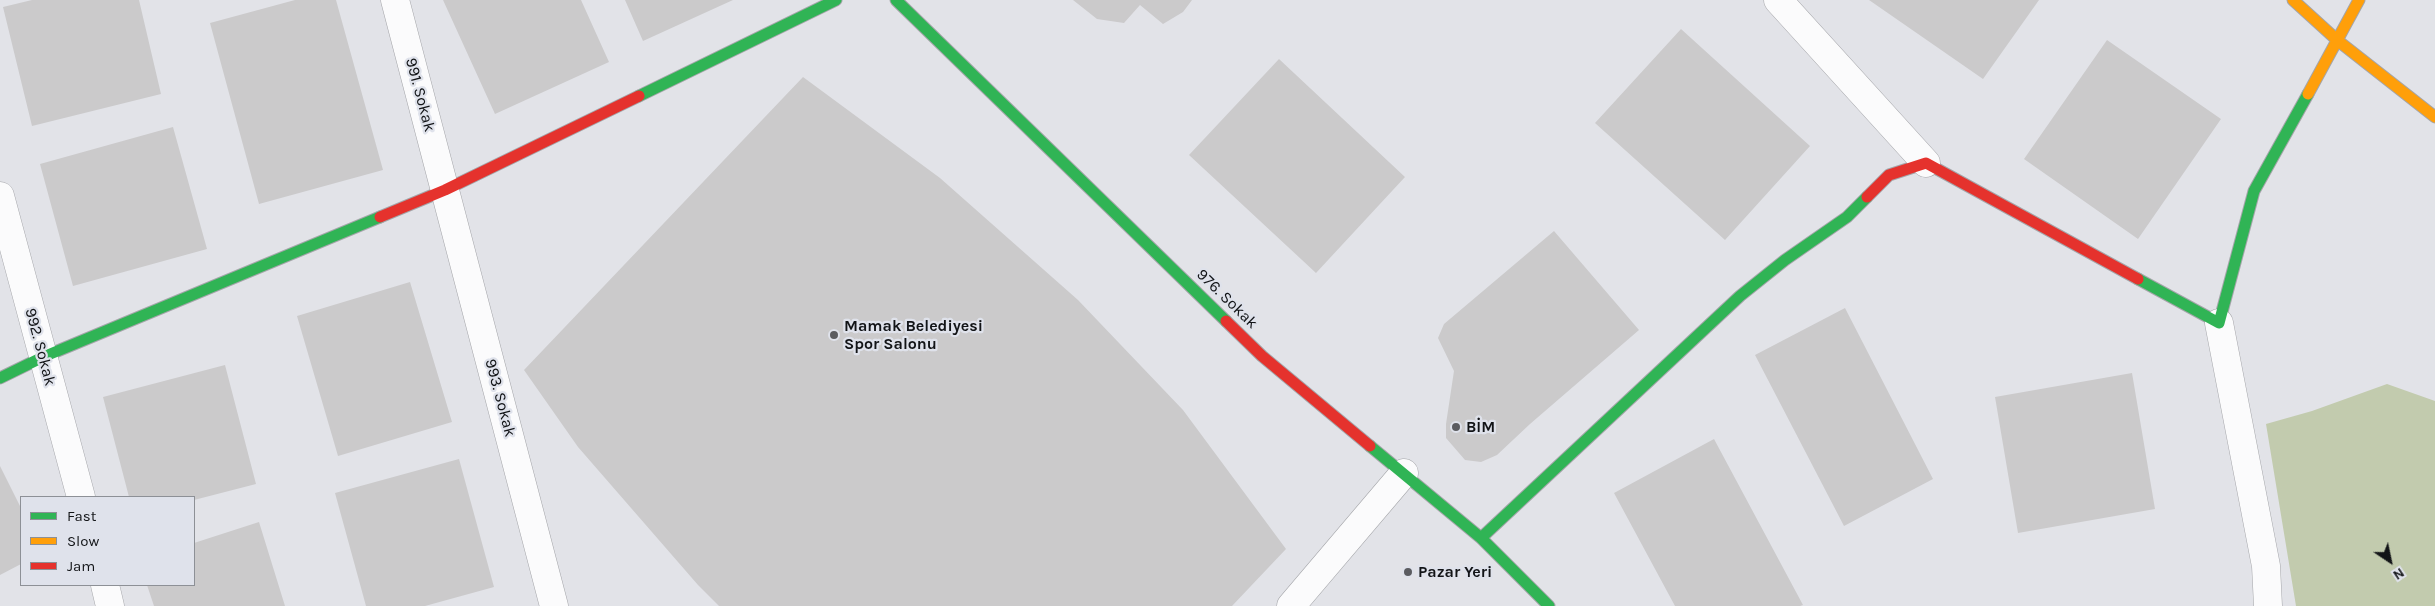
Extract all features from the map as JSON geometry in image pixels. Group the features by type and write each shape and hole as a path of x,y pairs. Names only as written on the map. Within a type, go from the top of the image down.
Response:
{"street":[{"name":"991. Sokak","path":"395,0 445,190"},
{"path":"0,378 43,357 445,190 836,0"},
{"name":"976. Sokak","path":"896,0 1262,356 1481,538 1549,606"},
{"path":"1778,0 1926,163 2219,323"},
{"path":"2293,0 2337,40 2435,117"},
{"path":"2268,606 2266,566 2219,323 2254,191 2290,130 2359,0"},
{"path":"1481,538 1740,296 1785,260 1848,217 1889,176 1926,163"},
{"name":"993. Sokak","path":"445,190 554,606"},
{"name":"992. Sokak","path":"0,196 81,496"},
{"path":"1291,606 1404,474"},
{"path":"105,586 110,606"}],"green space":[{"path":"2387,384 2435,401 2435,606 2296,606 2266,424 2312,411"}],"building":[{"path":"32,0 139,0 161,94 32,126 3,7"},
{"path":"295,0 336,0 383,170 259,204 210,23"},
{"path":"443,0 581,0 609,62 495,114"},
{"path":"625,0 733,0 643,41"},
{"path":"1073,0 1192,0 1183,12 1163,24 1140,5 1124,23 1097,19"},
{"path":"1869,0 2039,0 1983,79"},
{"path":"1681,29 1810,146 1725,240 1595,123"},
{"path":"2107,40 2221,119 2138,239 2024,159"},
{"path":"1279,59 1405,177 1316,273 1189,155"},
{"name":"Mamak Belediyesi Spor Salonu","path":"803,77 940,178 1078,300 1183,410 1286,549 1232,606 719,606 698,585 578,447 524,370"},
{"path":"173,127 207,249 73,286 40,164"},
{"path":"1554,231 1639,330 1497,455 1481,462 1465,460 1446,438 1446,424 1454,371 1438,338 1444,324"},
{"path":"410,282 452,422 338,456 297,316"},
{"path":"1845,308 1933,479 1844,526 1755,355"},
{"path":"225,365 256,484 195,500 195,496 129,496 103,397"},
{"path":"2132,373 2155,509 2018,533 1995,397"},
{"path":"1714,439 1803,605 1675,606 1614,493"},
{"path":"459,459 494,587 425,606 366,606 335,493"},
{"path":"0,466 20,506 20,565 0,575"},
{"path":"259,522 285,606 154,606 147,586 195,586 195,543"}],"traffic: fast":[{"path":"639,96 836,0"},
{"path":"896,0 1226,321"},
{"path":"2138,279 2219,323 2254,191 2308,94"},
{"path":"1481,538 1740,296 1785,260 1847,217 1867,197"},
{"path":"0,378 43,357 380,217"},
{"path":"1370,446 1481,538 1549,606"}],"traffic: slow":[{"path":"2293,0 2337,40 2435,117"},
{"path":"2308,94 2359,0"}],"traffic: jam":[{"path":"380,217 445,190 639,96"},
{"path":"1867,197 1889,175 1926,163 2138,279"},
{"path":"1226,321 1262,356 1370,446"}],"place":[{"name":"Mamak Belediyesi Spor Salonu","path":"834,335"},
{"name":"BİM","path":"1456,427"},
{"name":"Pazar Yeri","path":"1408,572"}]}
